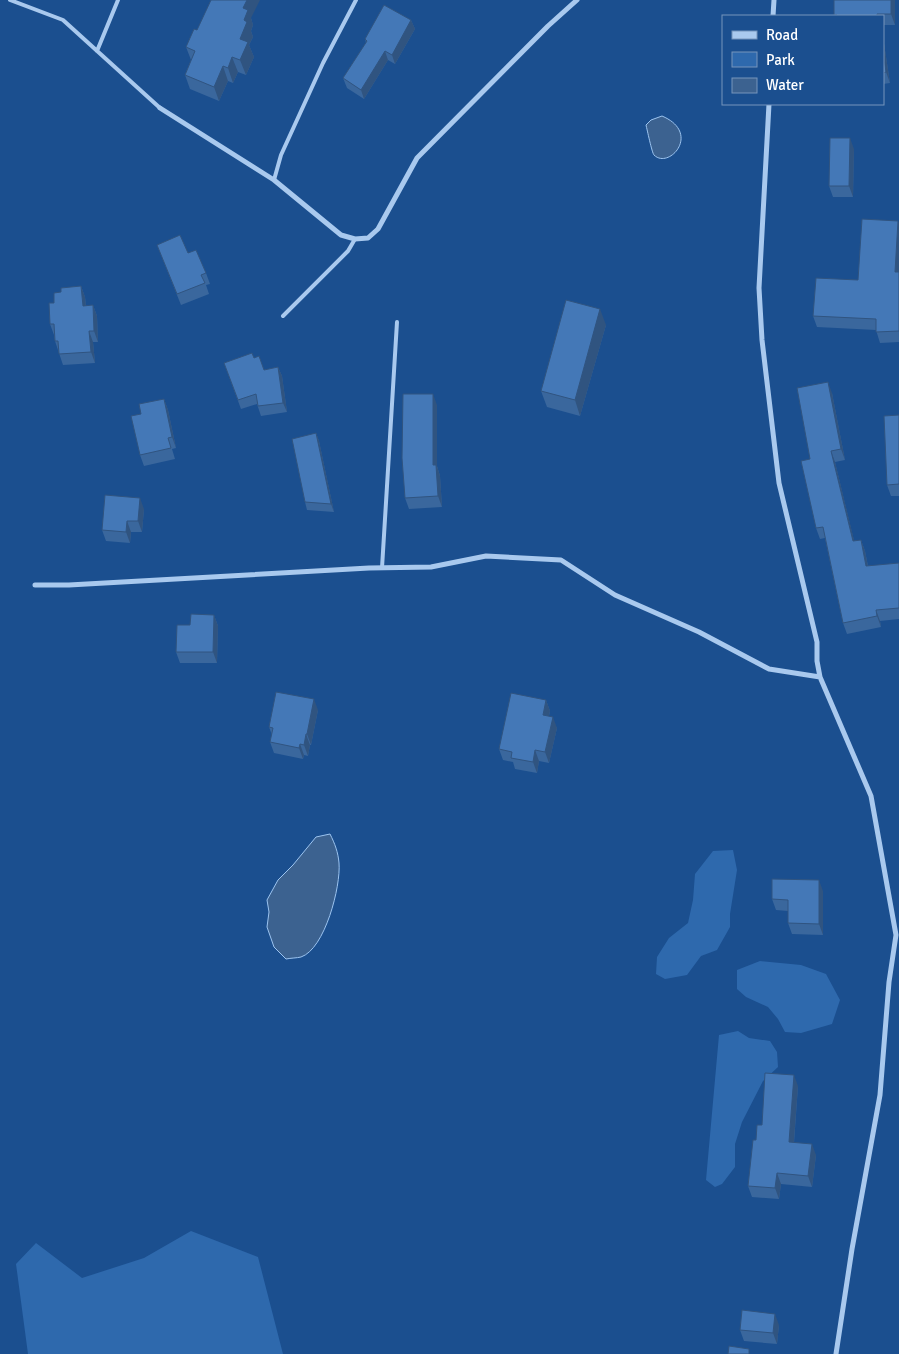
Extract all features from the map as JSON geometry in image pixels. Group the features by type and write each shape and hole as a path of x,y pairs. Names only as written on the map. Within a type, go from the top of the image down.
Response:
{"street":[{"path":"160,108 274,180 341,235 355,239 368,238 378,229 417,158 548,26 577,0"},
{"path":"773,15 774,0"},
{"path":"769,105 759,288 762,340 778,483 817,642 817,661 820,677 871,796 896,935 889,982 880,1095 852,1249 836,1354"},
{"path":"35,585 157,581 382,568 431,567 486,556 561,560 615,595 700,632 769,669 820,677"}],"lane":[{"path":"10,0 63,20 160,108"},
{"path":"98,51 118,0"},
{"path":"274,180 281,155 323,62 356,0"},
{"path":"282,316 348,251 355,239"},
{"path":"382,568 397,322"}],"green space":[{"path":"733,850 737,870 730,914 730,927 717,950 701,956 687,975 665,979 656,974 657,957 669,938 688,923 693,900 695,874 713,851"},
{"path":"760,961 801,965 826,974 840,1000 832,1024 801,1033 785,1032 778,1019 768,1007 746,997 737,989 737,970"},
{"path":"738,1031 749,1038 770,1041 777,1052 778,1067 763,1081 742,1122 735,1144 735,1167 722,1184 715,1187 706,1180 719,1035"},
{"path":"191,1231 258,1257 283,1354 28,1354 16,1264 36,1243 82,1278 144,1258"}],"water":[{"path":"662,116 674,123 680,131 681,140 679,148 667,158 660,158 654,155 646,125 651,120"},
{"path":"330,834 338,855 339,873 330,916 324,930 310,952 301,957 286,959 274,947 267,927 269,912 267,900 278,880 316,837"}],"building":[{"path":"211,0 247,0 243,8 248,10 244,20 247,22 240,39 248,42 240,60 232,57 228,68 223,66 214,87 185,75 195,51 186,47 194,29 197,30"},
{"path":"834,0 891,0 891,14 834,15"},
{"path":"384,5 411,20 392,55 385,51 361,90 343,78 367,41 365,39"},
{"path":"830,138 850,138 849,186 829,186"},
{"path":"862,219 898,221 895,272 899,272 899,331 876,332 876,319 813,316 816,278 858,280"},
{"path":"180,235 188,253 196,250 206,273 201,275 205,283 177,294 157,245"},
{"path":"81,286 83,306 93,305 94,331 89,331 91,352 59,354 58,341 55,341 54,324 50,324 49,303 54,303 54,293 61,292 61,288"},
{"path":"566,300 600,309 575,400 541,391"},
{"path":"252,353 254,358 259,356 264,370 278,367 283,403 258,406 256,394 238,400 224,363"},
{"path":"828,382 841,449 831,451 853,541 861,540 866,566 899,563 899,608 876,610 877,616 843,623 823,527 816,528 801,461 810,459 797,388"},
{"path":"403,394 433,394 433,465 436,465 438,496 405,498 402,458"},
{"path":"164,399 172,437 168,438 171,448 140,455 131,416 141,414 139,404"},
{"path":"899,415 899,484 887,485 884,416"},
{"path":"316,433 331,504 305,502 292,439"},
{"path":"105,495 140,498 138,521 127,521 126,532 102,530"},
{"path":"191,614 214,615 213,652 176,652 177,625 190,625"},
{"path":"276,692 314,699 304,745 300,744 299,748 270,742 273,728 269,727"},
{"path":"511,693 546,700 543,715 553,717 545,752 535,750 533,762 511,758 512,752 499,749"},
{"path":"772,879 819,880 819,924 788,923 788,900 772,899"},
{"path":"765,1073 794,1075 789,1142 812,1144 808,1176 777,1173 775,1188 748,1186 753,1140 756,1140 757,1125 762,1125"},
{"path":"742,1310 775,1314 773,1333 740,1330"},
{"path":"729,1346 749,1349 749,1354 728,1354"}]}
